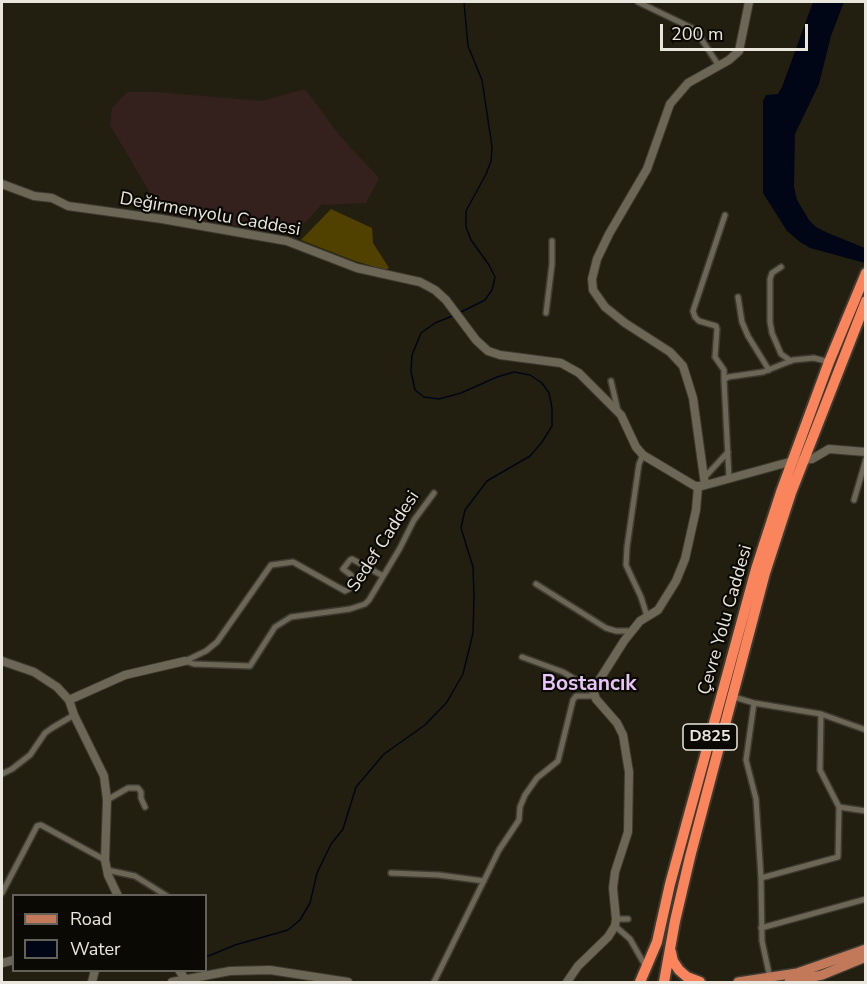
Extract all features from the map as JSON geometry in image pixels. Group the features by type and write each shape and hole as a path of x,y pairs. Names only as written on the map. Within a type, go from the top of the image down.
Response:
{"highway":[{"name":"Çevre Yolu Caddesi","path":"642,982 657,942 672,873 756,569 784,486 798,461 860,306 866,273"},
{"name":"Çevre Yolu Caddesi","path":"664,982 690,857 765,573 829,362 860,306"},
{"path":"670,946 677,967 687,977 700,982"},
{"path":"642,982 657,982"}],"main road":[{"path":"738,982 825,969 866,949"},
{"path":"789,982 866,957"}],"street":[{"path":"638,2 692,28 719,66"},
{"path":"593,693 617,651 632,631 661,606 684,565 702,483 693,398 683,366 670,352 605,307 593,290 592,279 595,264 603,245 647,169 670,104 684,86 719,66 739,51 749,2"},
{"name":"Değirmenyolu Caddesi","path":"2,184 34,196 52,198 68,206 152,218 296,244 357,268 420,282 441,295 484,348 500,355 553,362 567,366 583,376 618,412 628,427 636,447 643,455 691,485 702,483"},
{"path":"725,215 693,311 699,321 717,328 714,357 724,370 729,478"},
{"path":"546,313 552,264 552,241"},
{"path":"781,267 772,273 770,279 770,322 781,354 791,361"},
{"path":"738,297 742,322 769,370"},
{"path":"724,380 728,377 769,370 791,361 814,358 829,362"},
{"path":"611,381 618,412"},
{"path":"702,483 812,459 829,449 866,452"},
{"path":"702,483 728,452"},
{"path":"643,455 639,464 626,565 647,616"},
{"path":"854,500 866,459"},
{"path":"768,467 776,469 782,475 784,486"},
{"name":"Sedef Caddesi","path":"69,699 132,673 185,660 194,664 250,666 279,624 297,615 350,609 364,604 369,600 410,531 414,520 434,493"},
{"path":"185,660 206,651 217,642 271,565 293,562 345,591 349,589 352,580 351,575 343,569 352,559 383,576"},
{"path":"536,584 606,628 615,631 632,631"},
{"path":"522,657 563,672 593,693 620,728 626,747 629,772 628,832 614,879 615,923 608,937 578,966 567,982"},
{"path":"2,661 34,672 57,687 69,699 74,715 104,776 107,800 106,870 117,894"},
{"path":"434,982 499,850 519,820 525,795 537,778 558,762 573,700 576,696 593,693"},
{"path":"734,697 754,703 821,714 866,730"},
{"path":"754,703 746,760 756,799 761,878 761,928 770,978"},
{"path":"761,878 837,857 839,807 820,770 821,714"},
{"path":"2,774 12,770 30,755 45,733 74,715"},
{"path":"107,800 128,788 138,788 145,807"},
{"path":"839,807 866,811"},
{"path":"2,893 37,826 40,825 105,860"},
{"path":"106,870 135,876 164,894"},
{"path":"391,873 439,875 484,881"},
{"path":"761,928 866,899"},
{"path":"615,923 628,919"},
{"path":"615,923 630,939 646,968"},
{"path":"172,982 213,974 270,970 348,982"}],"shaded area":[{"path":"305,89 340,136 379,178 366,203 321,205 293,236 168,215 159,208 110,125 112,108 127,92 156,92 261,101"},
{"path":"331,209 372,228 373,243 389,268 385,270 352,260 301,240"}],"water":[{"path":"813,2 844,2 831,36 819,84 795,134 794,187 797,200 809,220 816,227 828,233 865,248 865,263 810,248 800,242 787,231 763,193 763,101 766,95 778,94 782,87"}],"waterway":[{"path":"459,313 485,300 492,290 495,277 471,240 466,227 466,211 486,174 491,161 492,147 482,80 468,46 464,2"},
{"path":"207,957 235,945 288,930 300,920 310,903 317,873 331,844 343,829 356,787 384,754 425,725 447,702 463,674 473,633 474,596 473,567 461,528 465,510 487,481 530,456 542,442 552,426 552,408 549,393 542,383 530,375 514,372 461,393 439,399 424,397 415,390 411,371 412,355 421,333 435,323 455,315"}],"district":[{"name":"Bostancık","path":"589,685"}]}
